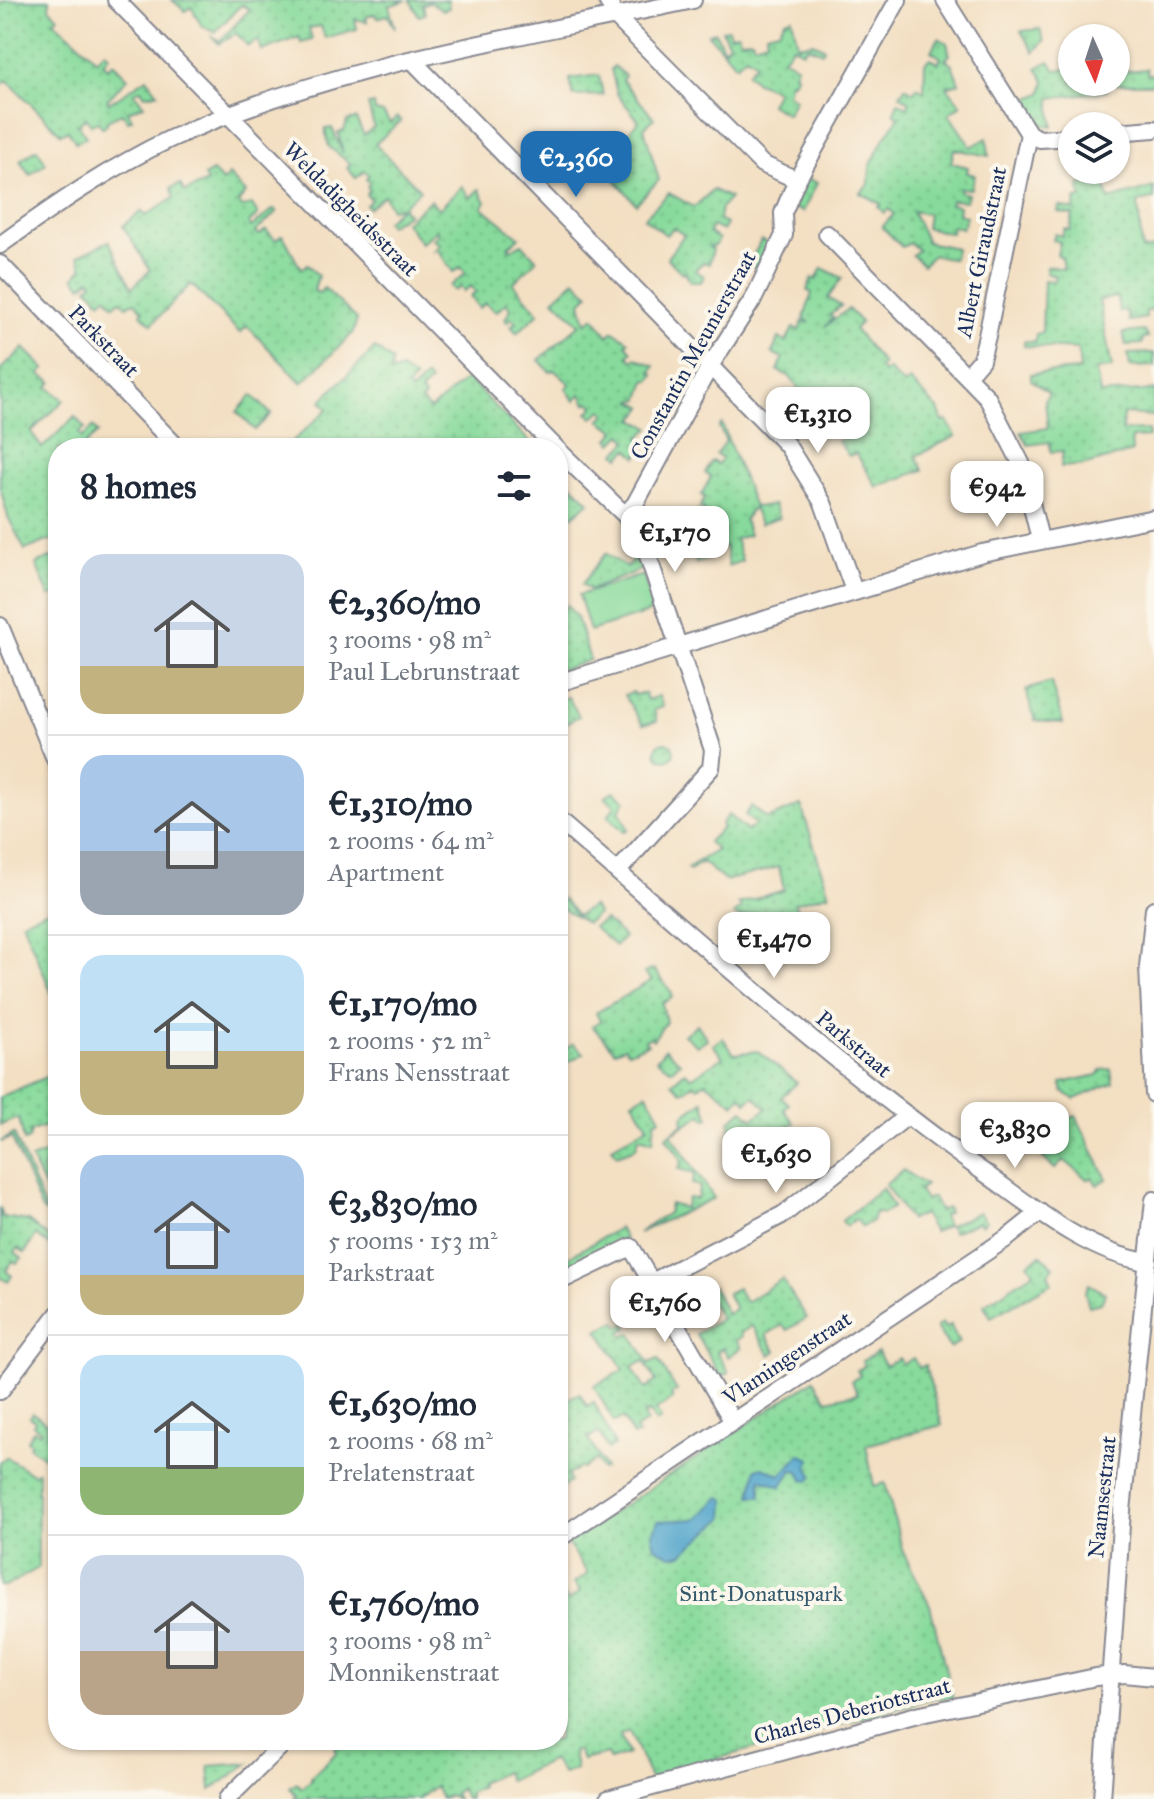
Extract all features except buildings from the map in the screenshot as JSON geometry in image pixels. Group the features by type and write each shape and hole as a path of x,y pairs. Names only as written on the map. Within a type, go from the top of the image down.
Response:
{"street":[{"name":"Weldadigheidsstraat","path":"116,0 546,438"},
{"path":"607,0 616,17 762,164 797,180"},
{"path":"0,245 108,173 167,141 228,115 325,82 693,0"},
{"name":"Constantin Meunierstraat","path":"625,515 635,504 710,366 754,298 784,235 783,213 797,180 898,0"},
{"path":"945,0 1029,134 1040,139 1058,138"},
{"path":"413,61 787,445 823,503 854,591"},
{"path":"1130,131 1154,129"},
{"name":"Albert Giraudstraat","path":"968,375 981,360 1029,134"},
{"path":"827,234 968,375 998,416 1021,463 1040,539"},
{"name":"Parkstraat","path":"0,264 168,438"},
{"name":"Weldadigheidsstraat","path":"568,460 625,515 642,538 713,750 708,771 618,871"},
{"path":"568,680 982,553 1154,518"},
{"path":"0,626 48,742"},
{"name":"Parkstraat","path":"568,828 906,1117 1040,1212 1109,1250 1148,1262"},
{"path":"1154,909 1148,967 1154,1094"},
{"path":"652,1282 784,1214 906,1117"},
{"name":"Naamsestraat","path":"1102,1799 1109,1675 1154,1200"},
{"name":"Vlamingenstraat","path":"568,1532 1010,1236 1040,1212"},
{"path":"568,1277 631,1247 733,1422"},
{"path":"0,1391 48,1327"},
{"name":"Charles Deberiotstraat","path":"608,1799 921,1714 1109,1675 1154,1677"},
{"path":"227,1799 277,1750"}],"green space":[{"path":"6,0 50,0 49,8 58,17 54,21 96,60 105,51 109,56 103,63 108,68 113,63 128,78 107,100 109,103 147,78 158,93 145,95 141,89 134,93 144,105 128,111 132,119 128,121 122,113 106,122 103,128 98,122 91,125 86,118 78,124 86,137 76,143 68,130 61,134 7,80 0,86 0,3"},
{"path":"172,0 407,0 389,6 395,28 388,15 377,18 375,14 366,17 367,22 355,19 357,29 325,38 321,26 309,28 312,40 301,43 299,37 262,51 258,40 248,46 236,33 219,44 211,35 220,41 250,9 241,5 215,32 202,26 191,7 185,11"},
{"path":"410,0 448,0 449,8 443,10 430,2 423,4 425,14 419,16"},
{"path":"792,18 798,45 813,42 824,48 822,52 808,46 803,51 793,46 783,58 797,66 794,73 797,75 793,82 790,81 787,94 795,99 787,114 770,104 777,90 756,82 747,73 756,63 746,56 736,65 708,34 715,32 724,49 729,44 722,30 728,29 730,35 738,33 740,40 752,39 754,44 767,40 766,33 779,30 785,20"},
{"path":"1040,29 1044,41 1034,52 1021,31"},
{"path":"939,38 947,43 950,55 945,59 952,64 959,83 947,87 961,105 949,114 971,147 987,138 989,156 954,149 951,163 968,167 967,173 975,175 971,189 960,188 960,192 968,194 966,201 951,200 950,204 959,206 958,214 966,216 962,228 952,226 951,233 926,228 928,214 912,211 927,242 956,248 953,259 933,255 923,265 912,255 918,250 910,243 902,247 882,227 894,214 889,209 884,213 878,207 881,204 860,193 869,184 870,167 899,117 894,113 898,102 907,107 910,102 900,95 905,87 914,92 917,87 924,91 925,63 930,58 938,63 941,58 931,51"},
{"path":"1049,61 1058,70 1058,96 1066,96 1050,98 1053,127 1035,118 1023,101 1042,93 1045,81 1037,68"},
{"path":"614,66 625,76 622,80 654,118 644,128 659,180 636,204 612,176 620,168 612,160 602,169 597,163 639,121 617,94 611,69"},
{"path":"1147,69 1147,74 1154,75 1154,84 1130,84 1130,71"},
{"path":"599,75 603,95 573,96 570,79"},
{"path":"374,104 375,111 383,113 390,123 397,117 401,121 375,144 420,190 402,207 408,214 389,225 386,221 401,207 391,209 384,195 369,208 366,205 371,200 366,194 370,190 366,179 369,175 364,171 356,178 347,168 351,164 329,147 325,129 332,128 343,153 338,132 344,131 347,121 356,119 364,135 374,127 368,105"},
{"path":"37,149 46,163 30,175 20,160"},
{"path":"213,171 222,182 229,175 246,193 238,202 242,207 252,205 258,215 249,223 251,227 274,209 277,212 255,232 259,235 266,230 276,240 282,235 302,269 307,264 318,276 314,291 319,293 324,288 357,319 353,333 302,383 247,326 240,333 191,284 152,324 141,314 143,311 135,302 126,306 120,300 114,305 106,296 101,301 88,287 93,282 90,279 82,286 74,277 83,268 78,256 109,241 132,288 150,270 123,226 142,211 145,216 174,198 171,188 180,184 185,192 207,182 204,176"},
{"path":"806,178 817,183 803,212 792,207"},
{"path":"1105,184 1109,200 1154,187 1154,199 1138,202 1142,250 1154,248 1154,310 1146,311 1146,318 1129,321 1127,311 1119,312 1117,297 1099,300 1112,368 1096,370 1100,394 1154,390 1154,416 1123,414 1122,431 1148,430 1149,437 1131,438 1132,452 1086,465 1061,467 1063,451 1051,452 1049,442 1028,445 1021,432 1048,428 1045,400 1049,393 1031,380 1031,374 1080,370 1078,349 1024,346 1024,341 1035,342 1036,334 1042,332 1044,280 1054,281 1055,276 1046,273 1047,266 1064,269 1062,257 1057,255 1060,242 1053,240 1055,234 1062,236 1064,229 1070,230 1073,215 1058,212 1059,206 1074,210 1076,199 1082,198 1079,185"},
{"path":"462,186 470,198 479,189 486,202 482,207 519,237 508,247 510,250 522,244 537,260 513,283 539,313 517,333 511,326 516,322 512,318 507,322 505,319 511,309 506,303 496,312 485,303 479,308 470,297 476,292 471,286 464,291 460,287 455,291 450,286 466,273 460,267 453,272 437,249 432,252 440,245 433,239 439,234 437,230 421,243 405,222 430,200 439,209"},
{"path":"713,190 730,198 721,208 719,220 726,224 723,231 712,226 709,233 719,239 716,245 709,247 713,249 709,264 703,262 695,270 704,276 701,282 690,282 685,271 682,273 667,258 684,235 673,228 666,235 644,218 669,193 694,207"},
{"path":"761,240 771,245 760,269 749,265"},
{"path":"822,268 842,278 828,298 841,306 830,315 833,318 825,327 848,309 861,322 854,329 883,364 879,368 884,373 888,369 904,385 910,380 938,409 943,422 947,421 956,436 916,456 923,470 877,487 856,453 849,456 838,441 868,423 859,410 835,425 822,413 816,417 794,393 799,389 789,376 778,371 783,358 772,353 779,338 786,342 793,328 799,330 803,321 810,323 804,318 812,293 807,290 812,278 816,280"},
{"path":"575,280 589,294 581,302 586,323 594,317 608,336 613,331 629,341 626,344 632,351 628,355 633,361 636,358 655,366 650,381 646,380 640,399 633,401 644,407 634,419 650,428 639,438 645,443 637,457 628,449 620,457 616,453 628,441 622,434 613,443 609,439 616,431 600,420 606,414 602,410 593,418 588,413 594,407 590,402 586,404 581,394 574,401 566,388 570,384 554,370 550,372 539,360 580,324 554,299"},
{"path":"1144,331 1148,337 1143,338 1142,344 1126,345 1123,333"},
{"path":"24,348 45,369 40,374 52,382 48,387 64,400 31,432 42,448 48,442 48,541 25,550 8,517 0,487 0,370"},
{"path":"375,348 392,361 391,373 401,369 415,379 407,387 411,391 426,377 430,382 420,392 425,397 421,401 430,410 467,378 526,438 296,438 328,409 321,401"},
{"path":"1154,353 1154,366 1130,367 1128,354"},
{"path":"252,395 271,414 255,430 237,412"},
{"path":"75,417 85,428 79,433 82,438 53,438"},
{"path":"722,424 754,507 774,505 779,518 760,524 753,508 744,520 749,535 735,539 742,561 728,566 725,546 708,550 708,559 696,563 693,551 711,546 706,534 696,537 704,532 689,519 698,511 702,513 704,509 700,507 705,497 701,495 711,477 705,473 712,461 718,464 722,458 716,455 726,441 719,427"},
{"path":"93,427 98,433 92,438 82,438"},
{"path":"988,475 991,495 969,502 961,478"},
{"path":"568,481 589,502 568,520"},
{"path":"637,552 643,569 590,590 582,584 606,553 627,568"},
{"path":"48,559 48,594 36,564"},
{"path":"643,575 654,611 590,631 579,595"},
{"path":"568,606 577,618 590,660 568,668"},
{"path":"1051,682 1063,723 1035,721 1026,690"},
{"path":"633,692 634,695 645,693 647,700 659,696 663,707 654,710 657,721 643,725 624,695"},
{"path":"568,697 579,716 568,722"},
{"path":"665,742 674,751 665,760 656,751"},
{"path":"614,791 626,801 619,810 628,829 624,832 608,816 615,806 605,796"},
{"path":"801,805 829,894 794,903 812,935 776,964 773,961 780,953 778,950 793,940 791,936 776,945 775,941 786,934 784,930 779,932 776,925 763,931 758,913 739,918 734,914 742,908 738,904 784,890 779,867 725,881 702,862 690,870 687,868 717,850 708,842 723,827 721,824 728,815 747,831 756,825 745,815 752,806 767,819"},
{"path":"568,905 577,916 592,906 598,914 586,923 568,912"},
{"path":"48,910 48,984 22,921"},
{"path":"605,920 624,937 615,946 593,927"},
{"path":"654,969 672,993 672,998 662,1003 666,1022 653,1040 651,1037 645,1040 648,1044 628,1052 625,1047 615,1051 592,1026 600,1021 596,1013 652,980 644,973"},
{"path":"697,1024 707,1039 697,1046 684,1035"},
{"path":"723,1038 734,1054 758,1051 797,1083 781,1097 789,1104 784,1109 794,1123 739,1156 732,1144 730,1121 743,1110 753,1119 767,1108 754,1096 747,1102 741,1096 734,1104 706,1082 698,1087 694,1084 682,1092 672,1083 685,1071 691,1078 723,1057 713,1045"},
{"path":"573,1044 584,1053 568,1062 568,1047"},
{"path":"665,1049 680,1062 672,1070 656,1060"},
{"path":"1111,1069 1113,1083 1075,1099 1063,1092 1061,1083"},
{"path":"48,1076 46,1126 31,1131 29,1139 24,1141 19,1118 0,1125 0,1097"},
{"path":"647,1093 661,1118 655,1121 653,1141 639,1137 636,1148 617,1155 612,1147 648,1126 633,1101"},
{"path":"703,1101 709,1117 706,1119 702,1114 671,1134 714,1198 638,1233 668,1213 670,1204 685,1208 688,1198 697,1199 700,1186 692,1184 695,1173 679,1169 682,1160 666,1137 684,1123 683,1116"},
{"path":"1076,1116 1107,1179 1097,1185 1092,1177 1088,1180 1064,1160 1055,1169 1042,1157 1050,1152 1047,1147 1028,1156 1026,1147 1016,1136"},
{"path":"14,1134 47,1214 41,1209 12,1138 0,1142"},
{"path":"48,1152 48,1163 42,1169 48,1196 31,1159"},
{"path":"903,1170 925,1185 918,1190 925,1200 933,1197 939,1211 947,1208 949,1212 943,1215 947,1226 934,1232 923,1214 910,1220 885,1185"},
{"path":"882,1188 893,1207 883,1214 875,1212 872,1221 862,1227 856,1219 846,1226 842,1221"},
{"path":"0,1207 3,1217 28,1221 48,1237 48,1244 36,1235 25,1253 18,1248 15,1252 22,1258 17,1263 13,1261 6,1271 12,1276 8,1282 0,1277"},
{"path":"979,1212 986,1221 981,1225 978,1222 953,1232 949,1226"},
{"path":"619,1228 625,1239 568,1265 568,1257"},
{"path":"1041,1255 1054,1266 1048,1274 1052,1283 991,1317 984,1305 1034,1272 1028,1263"},
{"path":"782,1279 807,1318 787,1330 783,1325 766,1335 776,1351 770,1355 752,1326 741,1333 742,1337 736,1340 741,1348 728,1357 723,1348 717,1351 729,1373 721,1377 696,1334 721,1319 707,1295 713,1287 727,1314 735,1309 727,1293 737,1288 746,1302"},
{"path":"1089,1284 1105,1293 1101,1303 1089,1306 1085,1292"},
{"path":"616,1321 619,1326 626,1324 628,1328 621,1332 624,1337 631,1333 649,1363 658,1359 677,1391 671,1394 673,1399 656,1410 661,1419 656,1423 650,1412 644,1415 647,1422 635,1429 638,1434 633,1436 623,1418 614,1422 594,1386 624,1370 598,1330","holes":["644,1361 656,1381 645,1389 632,1367"]},
{"path":"942,1323 945,1328 950,1325 959,1342 950,1348 936,1327"},
{"name":"Sint-Donatuspark","path":"878,1352 885,1366 899,1358 903,1364 913,1358 919,1368 925,1365 942,1425 866,1445 874,1486 885,1483 903,1552 930,1605 953,1699 936,1697 817,1731 808,1738 801,1735 674,1771 652,1783 629,1731 620,1735 628,1754 610,1760 607,1754 582,1760 578,1751 573,1751 576,1769 563,1774 552,1760 509,1781 505,1772 479,1783 481,1787 469,1793 469,1799 465,1799 461,1789 454,1793 457,1799 449,1795 441,1799 435,1786 419,1799 294,1799 297,1796 290,1788 297,1783 302,1788 312,1780 311,1777 336,1750 568,1750 568,1601 580,1592 574,1583 588,1574 568,1542 814,1380 827,1400 858,1393 851,1381 860,1376 857,1370 865,1366 862,1361"},
{"path":"580,1393 587,1406 594,1402 615,1445 608,1449 599,1432 588,1438 605,1468 602,1470 596,1460 568,1475 568,1399"},
{"path":"33,1413 47,1424 48,1460 29,1446 31,1443 27,1440 34,1430 41,1431 33,1425 35,1421 30,1417"},
{"path":"6,1457 33,1474 38,1471 38,1568 7,1586 0,1586 0,1462"},
{"path":"249,1763 211,1790 209,1766"}],"water":[{"path":"800,1454 810,1459 808,1466 813,1476 809,1481 803,1480 799,1471 792,1470 781,1487 761,1479 761,1496 751,1496 756,1469 763,1467 781,1475"},
{"path":"720,1497 725,1499 724,1518 682,1554 671,1556 655,1547 652,1536 658,1521 697,1519"}]}
